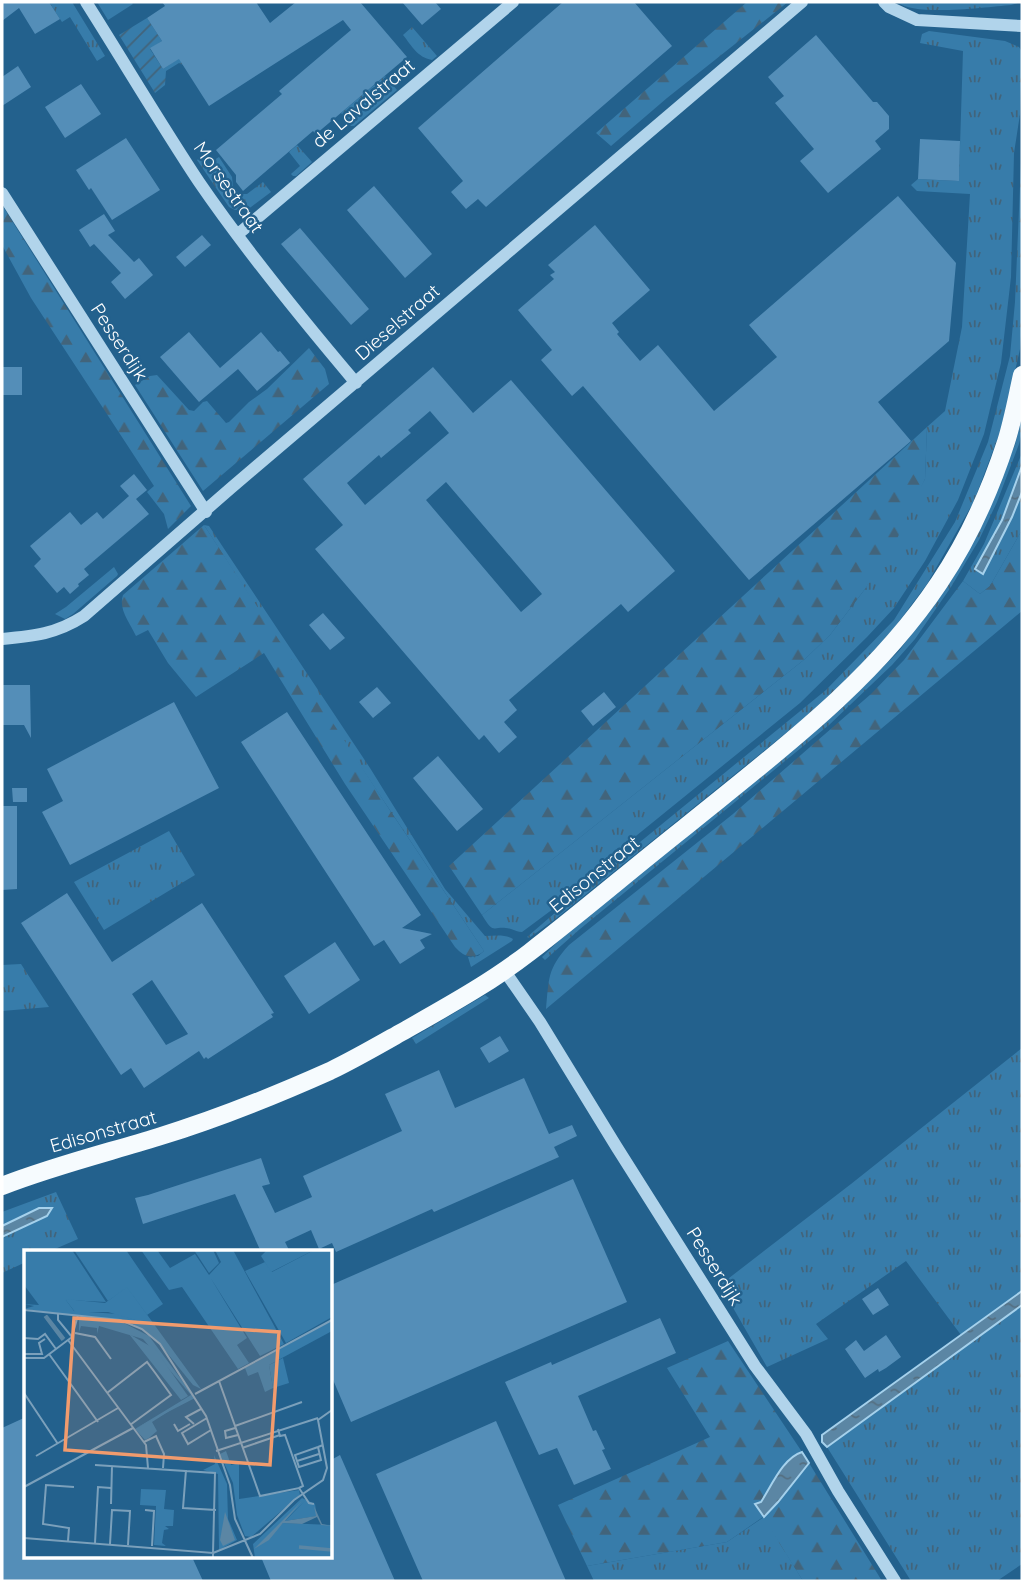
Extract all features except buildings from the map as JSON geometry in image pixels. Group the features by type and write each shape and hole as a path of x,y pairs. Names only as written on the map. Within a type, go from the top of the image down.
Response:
{"main road":[{"name":"Edisonstraat","path":"2,1186 33,1174 160,1137 278,1094 385,1042 528,953 825,711 867,672 902,632 939,582 991,485 1007,438 1022,375"}],"street":[{"name":"Morsestraat","path":"86,2 199,181 237,235 356,383"},
{"name":"de Lavalstraat","path":"237,235 513,2"},
{"name":"Dieselstraat","path":"2,639 42,635 71,625 106,598 802,2"},
{"path":"884,2 917,20 1022,26"},
{"name":"Pesserdijk","path":"2,192 206,512"},
{"name":"Pesserdijk","path":"504,970 540,1022 755,1366 806,1434 838,1492 895,1581"}],"green space":[{"path":"49,2 72,2 105,56 97,61 70,17 62,22"},
{"path":"97,2 131,2 133,4 108,20"},
{"path":"747,2 788,2 611,146 596,133"},
{"path":"897,2 1021,2 934,10 906,7"},
{"path":"147,18 162,41 150,49 163,69 180,58 183,65 179,63 166,71 165,85 155,93 119,35"},
{"path":"412,27 437,56 432,60 419,54 403,35"},
{"path":"929,31 1005,41 1019,47 1022,52 1020,114 1014,153 1011,277 1001,363 984,434 958,500 925,561 894,608 800,703 589,874 553,909 522,932 492,928 482,915 805,659 830,635 865,589 925,479 927,427 945,411 962,327 970,194 917,191 911,185 918,179 956,181 959,178 963,51 920,43 922,34"},
{"path":"385,76 397,90 351,126 341,113"},
{"path":"1022,140 1020,349 1003,424 974,501 927,584 891,632 833,695 554,920 527,937 826,690 894,620 955,522 988,442 1010,356"},
{"path":"297,145 312,162 293,176 291,174 300,166 289,152"},
{"path":"203,156 208,164 219,157 232,177 233,186 240,194 247,194 263,182 271,192 247,210 229,207 197,160"},
{"path":"2,205 191,506 168,529 164,514 147,492 154,486 31,298 2,245"},
{"path":"309,348 325,369 329,384 203,491 135,385 157,375 189,410 194,411 207,401 226,423 267,389"},
{"path":"1022,417 1019,444 979,540 915,639 892,665 829,725 545,960 542,957 568,932 840,710 899,651 952,579 977,533 1015,445"},
{"path":"927,427 925,479 896,541 865,589 830,635 805,659 482,915 449,866"},
{"path":"1022,453 1021,467 1012,497 976,570 983,574 1022,492 1022,530 990,586 980,594 963,581 984,544"},
{"path":"204,525 209,526 370,768 445,889 485,936 507,936 513,939 512,941 471,967 468,957 478,956 484,951 313,695"},
{"path":"204,525 484,951 480,954 469,956 455,947 345,784 264,653 196,697 168,663 148,630 136,636 123,611 123,595"},
{"path":"1022,530 1022,611 546,1009 550,975 569,945 733,814 871,694 904,660 963,581 980,594 990,586"},
{"path":"114,567 117,576 73,614 65,619 55,614 66,607"},
{"path":"169,831 195,875 104,930 74,882"},
{"path":"21,964 49,1007 2,1011 2,965"},
{"path":"485,995 489,998 416,1044 412,1038"},
{"path":"1022,1048 1022,1291 961,1335 906,1261 816,1324 828,1339 767,1367 720,1285"},
{"path":"56,1192 78,1239 53,1250 24,1250 24,1263 2,1273 2,1212"},
{"path":"1022,1305 1022,1564 997,1581 911,1581 827,1447"},
{"path":"728,1341 802,1452 789,1460 761,1502 755,1505 763,1517 727,1542 587,1566 558,1505 710,1437 667,1368"},
{"path":"809,1463 882,1581 803,1581 763,1517"},
{"path":"764,1517 803,1581 594,1581 587,1566 727,1542"}],"water":[{"path":"1022,466 1022,492 983,574 975,569 1002,520"},
{"path":"39,1208 52,1208 47,1216 2,1237 2,1226"},
{"path":"1022,1291 1022,1305 827,1447 822,1442 822,1435"},
{"path":"802,1452 809,1463 764,1517 755,1504 761,1502 789,1460"}]}
